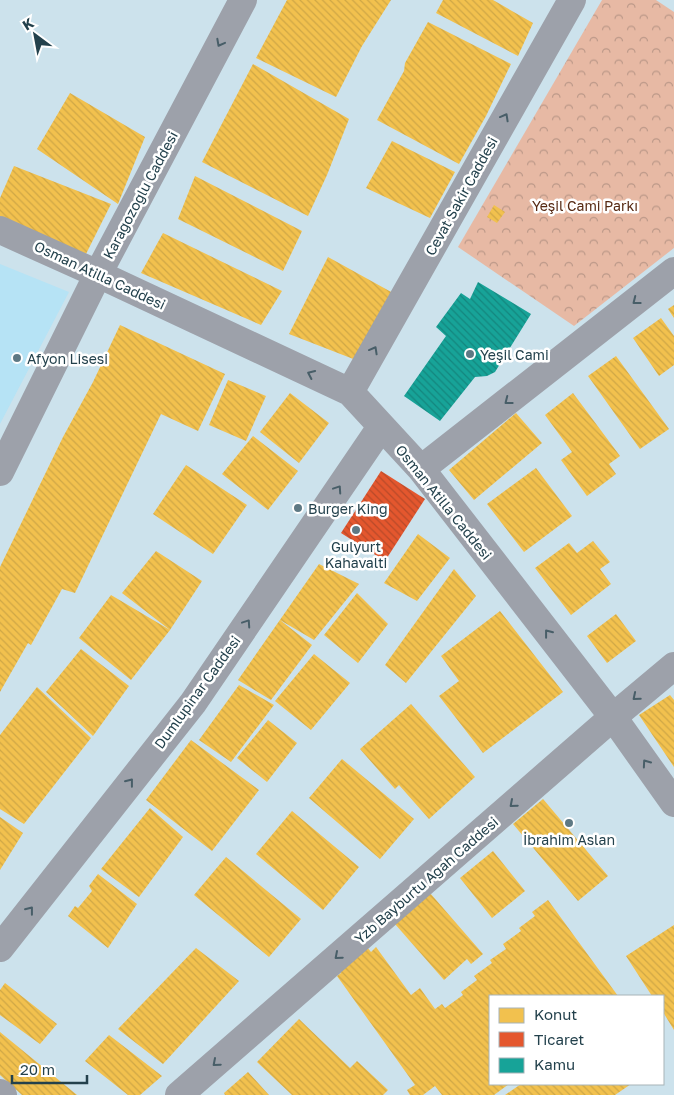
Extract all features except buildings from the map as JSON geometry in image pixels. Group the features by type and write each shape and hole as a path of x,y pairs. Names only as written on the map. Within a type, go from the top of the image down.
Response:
{"street":[{"name":"Karagozoglu Caddesi","path":"0,472 98,274 243,0"},
{"name":"Cevat Sakir Caddesi","path":"350,392 572,0"},
{"name":"Osman Atilla Caddesi","path":"0,230 350,392 420,469 613,717 674,803"},
{"path":"420,469 674,271"},
{"name":"Dumlupinar Caddesi","path":"0,948 193,703 380,426"},
{"name":"Yzb Bayburtu Agah Caddesi","path":"179,1095 674,666"}],"shaded area":[{"name":"Afyon Lisesi","path":"0,264 69,292 0,424"}],"green space":[{"name":"Yeşil Cami Parkı","path":"602,0 656,0 674,12 674,248 574,326 458,247"}],"place":[{"name":"Yeşil Cami","path":"470,354"},
{"name":"Afyon Lisesi","path":"17,358"},
{"name":"Burger King","path":"298,508"},
{"name":"Gulyurt Kahavalti","path":"356,530"},
{"name":"İbrahim Aslan","path":"569,823"}]}
